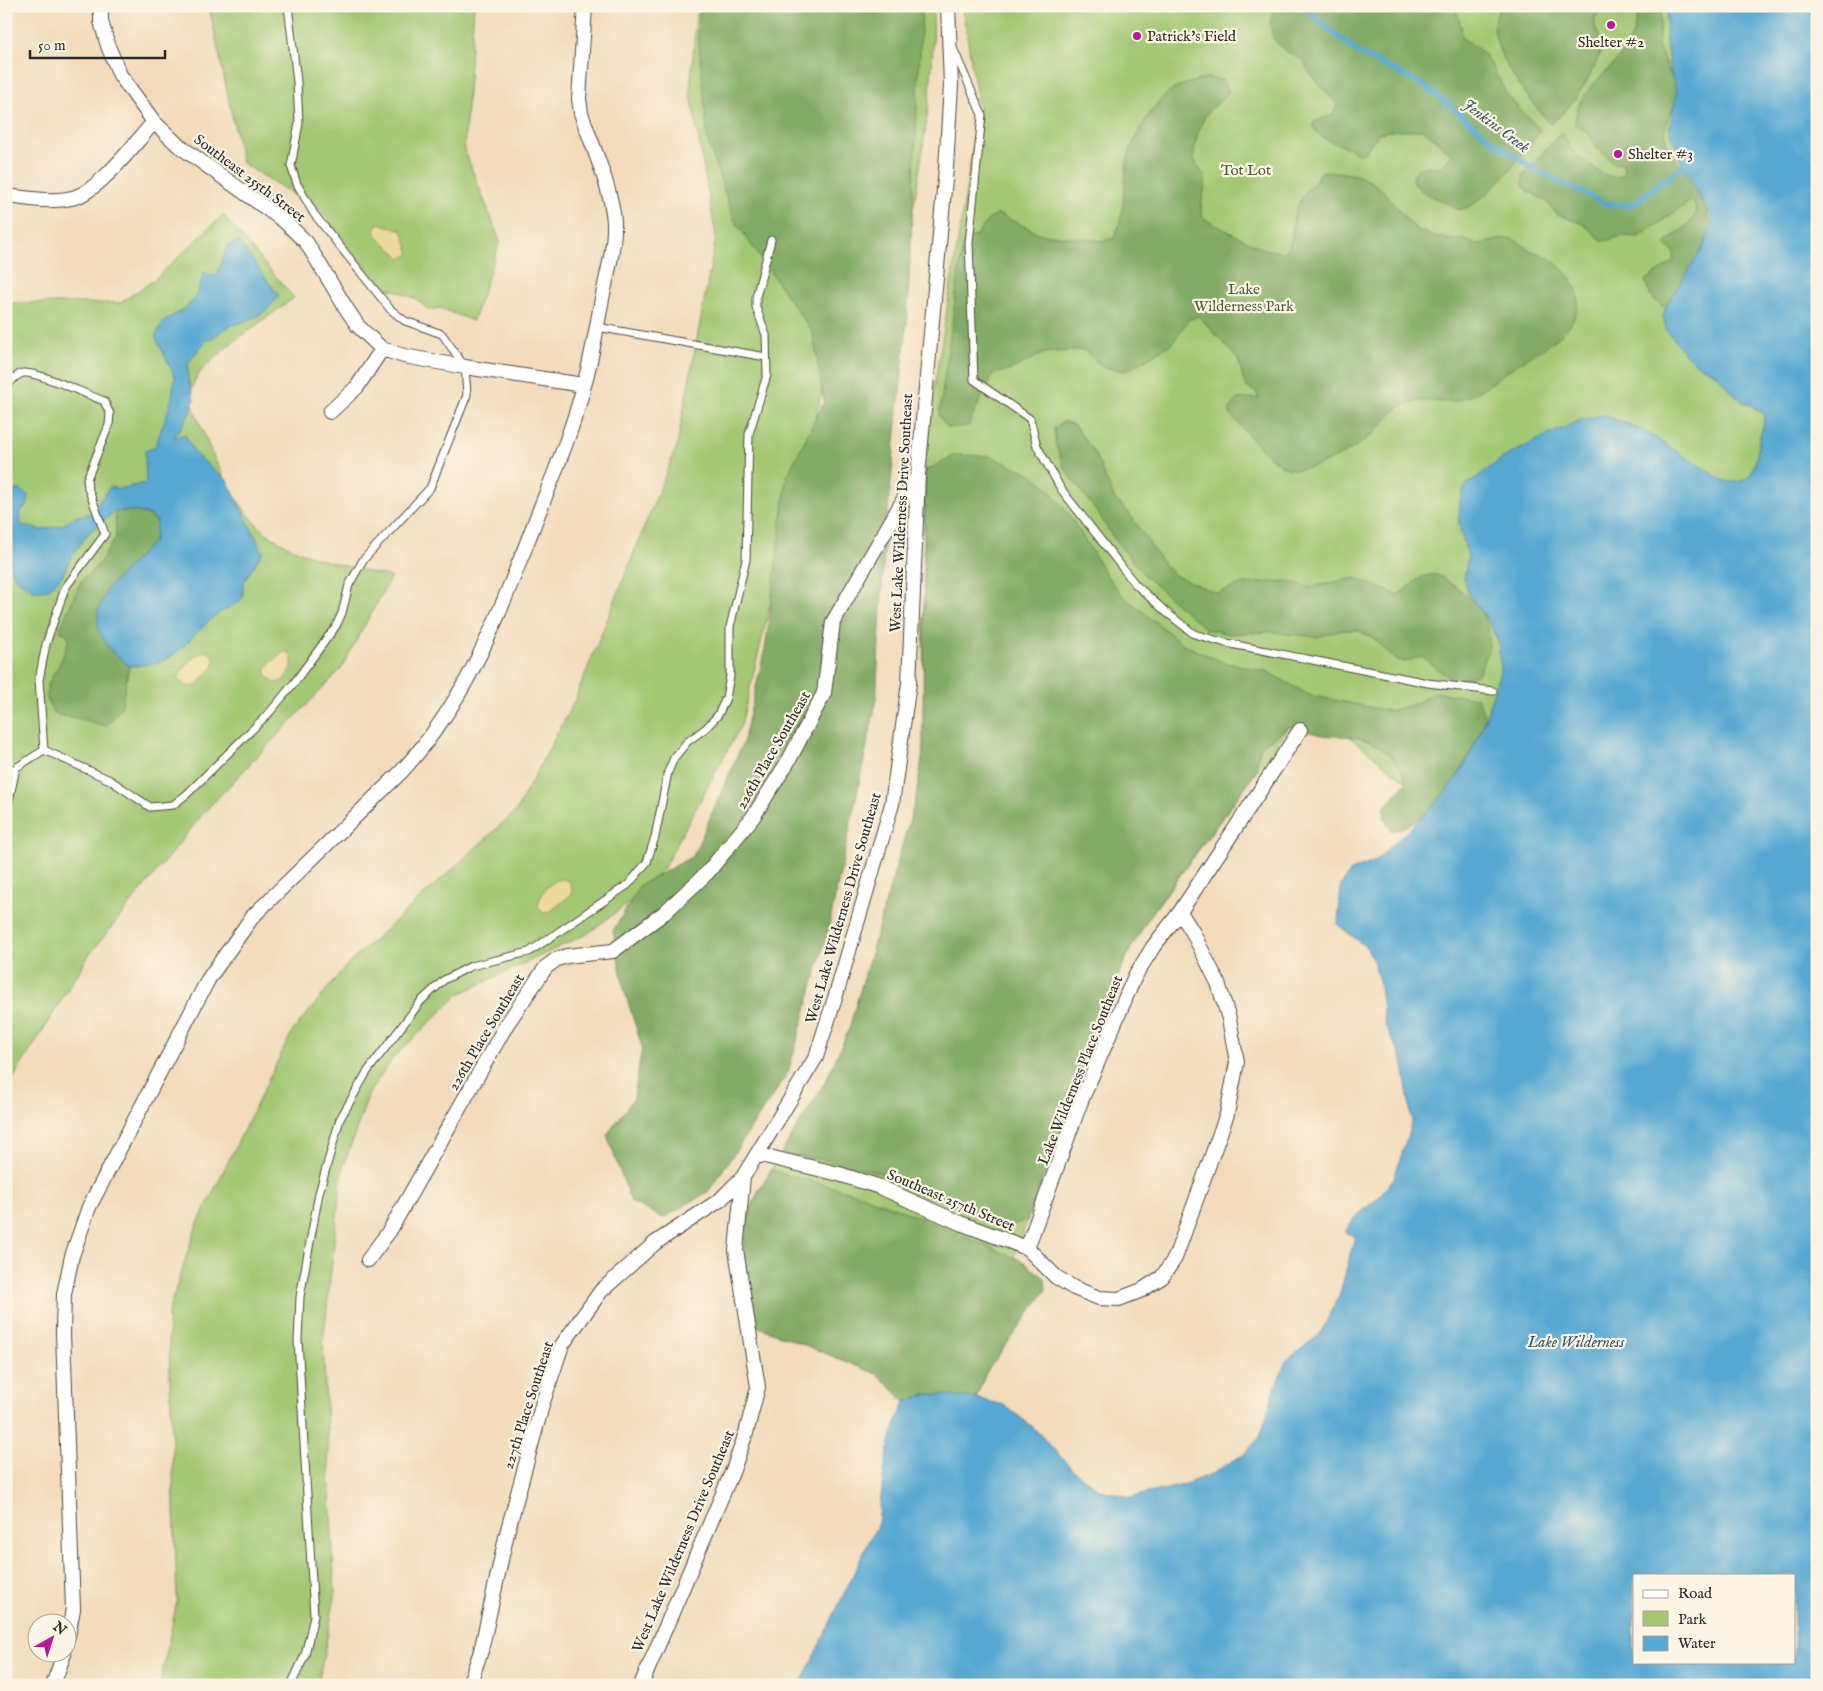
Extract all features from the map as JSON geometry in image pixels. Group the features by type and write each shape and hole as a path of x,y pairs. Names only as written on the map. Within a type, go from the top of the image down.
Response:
{"street":[{"name":"Southeast 255th Street","path":"101,6 102,21 108,46 120,75 154,122 178,144 284,221 306,242 358,326 382,349 404,356 464,367 584,385"},
{"path":"72,1614 63,1333 64,1294 72,1256 89,1207 204,987 230,946 253,916 424,747 458,698 499,615 573,425 597,327 611,253 614,222 610,201 581,113 579,99 586,6"},
{"name":"West Lake Wilderness Drive Southeast","path":"641,1685 733,1470 746,1433 758,1387 736,1250 743,1177 816,1057 892,804 909,683 918,475 946,168 951,85 948,6"},
{"path":"6,196 46,201 74,198 100,181 154,122"},
{"path":"330,412 357,387 382,349"},
{"name":"226th Place Southeast","path":"368,1260 390,1230 507,1024 546,967 557,959 567,956 613,951 664,913 707,873 753,818 789,760 824,693 833,622 918,475"},
{"name":"Lake Wilderness Place Southeast","path":"1027,1248 1081,1101 1135,976 1154,946 1180,912 1300,730"},
{"name":"Southeast 257th Street","path":"757,1154 839,1174 880,1187 960,1223 1027,1248 1056,1277 1074,1288 1099,1298 1119,1299 1142,1290 1162,1277 1175,1258 1227,1114 1237,1062 1229,1019 1218,983 1205,954 1180,912"},
{"name":"227th Place Southeast","path":"469,1685 480,1652 507,1533 543,1402 562,1345 601,1291 656,1244 720,1200 743,1177"},
{"path":"53,1685 60,1664"}],"lane":[{"path":"44,750 110,780 150,806 173,805 187,794 270,712 336,626 342,613 349,585 363,560 430,488 466,395 464,367 442,334 405,321 390,309 314,214 297,184 291,166 299,123 297,82 288,6"},
{"path":"950,41 975,93 982,115 969,243 974,380 1030,419 1037,446 1048,469 1084,520 1135,584 1194,634 1226,643 1428,683 1493,691"},
{"path":"291,1685 305,1655 314,1616 298,1340 300,1297 319,1193 340,1119 367,1072 421,1001 444,980 471,966 530,952 628,884 647,862 655,837 668,772 674,758 687,742 706,728 718,715 726,698 730,676 730,627 746,560 749,434 767,375 766,336 756,307 756,297 771,240"},
{"path":"597,327 766,357"},
{"path":"6,388 10,380 23,373 41,376 104,401 110,414 109,425 87,479 88,488 105,534 66,588 46,644 39,680 44,750"},
{"path":"6,774 44,750"},
{"path":"6,814 16,768"}],"green space":[{"path":"209,6 474,6 464,149 500,241 473,321 440,308 429,310 415,298 377,284 321,211 242,163"},
{"path":"697,6 933,6 932,71 929,104 904,266 861,231 741,725 663,869 631,901 587,934 459,994 393,1058 369,1093 342,1170 323,1344 335,1597 318,1685 160,1685 177,1601 168,1313 196,1227 292,1032 346,966 516,811 574,702 677,446 716,237 690,90"},
{"path":"700,6 922,6 907,322 884,551 876,703 828,931 788,1073 708,1192 663,1218 631,1202 607,1135 634,1098 642,1047 624,989 613,931 640,885 693,856 743,743 766,644 787,476 824,402 813,333 734,220 708,142 698,32"},
{"name":"Lake Wilderness Park","path":"962,6 1667,6 1666,43 1670,69 1677,94 1683,166 1712,216 1711,229 1704,246 1667,304 1698,365 1713,372 1740,400 1764,414 1764,425 1754,466 1747,479 1741,482 1723,481 1701,469 1646,432 1603,415 1460,500 1459,524 1468,556 1464,580 1469,594 1488,621 1498,641 1501,668 1484,723 1464,767 1435,805 1307,703 1139,931 1115,982 1014,1257 1029,1265 976,1398 928,1394 905,1402 877,1374 757,1326 747,1218 758,1191 826,1081 849,1029 916,798 923,753 924,480 931,407 979,110"},
{"path":"1276,6 1455,6 1461,26 1462,38 1481,51 1489,61 1506,93 1538,127 1540,132 1490,191 1479,201 1457,210 1420,189 1412,179 1417,169 1428,166 1440,167 1452,156 1424,130 1396,130 1379,133 1365,152 1359,154 1322,137 1317,132 1313,126 1315,121 1333,115 1337,105 1309,72 1304,61 1286,51 1273,39 1270,22"},
{"path":"1502,6 1608,6 1595,17 1595,28 1603,43 1596,64 1575,99 1550,124 1518,84 1500,51 1495,34 1495,19"},
{"path":"1641,6 1662,6 1658,46 1680,96 1667,121 1665,136 1674,158 1704,205 1709,225 1703,244 1692,265 1668,304 1663,307 1651,296 1645,281 1674,261 1674,251 1665,245 1692,220 1695,208 1692,200 1639,237 1622,236 1605,241 1583,224 1558,215 1546,201 1526,190 1523,185 1523,174 1561,133 1569,143 1570,149 1601,173 1616,177 1624,175 1623,164 1613,163 1597,148 1589,134 1575,124 1581,101 1587,91 1620,57 1630,42"},
{"path":"1207,78 1222,80 1229,91 1206,114 1198,132 1195,145 1194,157 1205,181 1201,204 1204,219 1261,248 1284,253 1290,245 1294,217 1299,202 1322,171 1355,175 1379,188 1412,225 1423,232 1445,239 1464,240 1477,244 1508,238 1546,256 1566,273 1577,290 1577,309 1573,321 1556,339 1478,391 1455,401 1418,401 1401,406 1376,431 1348,451 1324,463 1301,469 1291,469 1275,461 1258,446 1230,414 1230,408 1237,399 1259,398 1257,393 1247,387 1244,382 1238,359 1199,316 1188,320 1173,343 1126,371 1102,367 1086,351 1081,350 1044,353 1010,370 993,374 968,426 948,428 939,416 963,242 977,235 988,220 998,214 1041,234 1103,241 1114,238 1121,220 1129,153 1144,121 1166,94 1186,84"},
{"path":"223,215 294,298 225,349 201,371 195,380 192,401 209,447 223,476 241,505 261,528 272,537 300,552 345,566 391,577 341,669 206,810 89,955 6,1090 6,303 120,303 154,280"},
{"path":"1064,421 1075,426 1095,454 1114,498 1128,512 1164,565 1176,576 1217,593 1244,584 1286,581 1309,587 1356,578 1397,595 1424,576 1437,575 1474,602 1484,617 1489,634 1489,644 1479,673 1453,681 1422,656 1405,662 1394,659 1375,639 1357,630 1344,630 1316,637 1271,632 1229,634 1206,629 1145,576 1112,536 1100,516 1065,469 1056,446 1054,428"},
{"path":"956,455 989,456 1030,473 1047,487 1068,513 1109,579 1123,596 1183,644 1223,662 1266,671 1309,695 1389,711 1415,704 1434,692 1477,698 1484,721 1468,758 1452,785 1442,797 1419,818 1406,826 1392,831 1385,819 1384,808 1406,783 1399,767 1382,748 1358,738 1323,735 1289,727 1261,746 1254,774 1156,906 1125,958 1028,1219 1007,1227 874,1171 781,1153 826,1081 849,1029 916,798 923,753 925,471"},
{"path":"115,511 142,513 157,522 154,541 107,589 109,649 129,666 121,708 107,725 103,725 53,712 47,698 47,687 69,639 67,634 61,632 61,627 81,581 101,561 116,537"},
{"path":"771,1170 861,1195 906,1212 1022,1261 1045,1278 1046,1290 985,1374 976,1398 928,1394 905,1402 877,1374 757,1326 747,1283 744,1246 751,1211 759,1191"}],"sand":[{"path":"378,223 402,230 410,254 401,258 378,237 374,230"},
{"path":"207,651 214,657 214,666 196,686 187,687 179,679 182,671 194,657"},
{"path":"284,652 292,655 292,668 283,681 275,683 266,675 266,667"},
{"path":"560,879 567,880 571,884 572,894 551,911 543,913 538,906 541,897 548,886"}],"water":[{"name":"Lake Wilderness","path":"1667,6 1817,6 1817,1685 800,1685 878,1523 884,1472 892,1433 905,1402 928,1394 976,1398 1004,1405 1033,1427 1073,1470 1100,1490 1131,1497 1183,1485 1211,1474 1244,1454 1260,1437 1274,1391 1286,1361 1320,1334 1339,1297 1355,1236 1345,1232 1354,1218 1377,1199 1394,1178 1412,1121 1402,1059 1385,1025 1379,981 1374,963 1367,948 1338,925 1341,885 1351,871 1375,861 1435,805 1464,767 1484,723 1501,668 1498,641 1488,621 1469,594 1464,580 1468,556 1459,524 1460,500 1466,485 1503,458 1543,437 1583,419 1603,415 1644,431 1724,481 1735,482 1743,480 1753,470 1764,423 1764,414 1752,405 1742,402 1713,371 1698,365 1684,353 1666,329 1663,316 1667,304 1704,246 1711,229 1712,217 1683,166 1669,128 1677,94 1670,69 1666,43"},
{"path":"239,242 279,296 266,311 248,321 232,325 204,343 188,363 188,379 194,400 190,413 174,438 185,434 196,455 227,480 263,552 243,583 243,598 214,617 176,653 167,659 157,663 129,666 109,649 98,629 98,612 107,589 154,541 157,521 150,515 135,511 115,511 88,534 70,559 63,575 49,589 35,591 17,580 6,561 6,493 19,489 28,495 28,505 20,511 21,525 41,530 63,525 74,517 91,513 110,487 119,489 146,483 145,451 155,447 171,402 175,377 155,336 164,321 185,308 196,297 204,272 216,277 228,245"}],"waterway":[{"name":"Jenkins Creek","path":"1306,6 1313,16 1357,52 1425,86 1498,145 1536,170 1606,204 1632,205 1683,166"}],"place":[{"name":"Shelter #2","path":"1611,25"},
{"name":"Patrick's Field","path":"1137,36"},
{"name":"Shelter #3","path":"1618,154"}],"park label":[{"name":"Tot Lot","path":"1246,170"}]}
